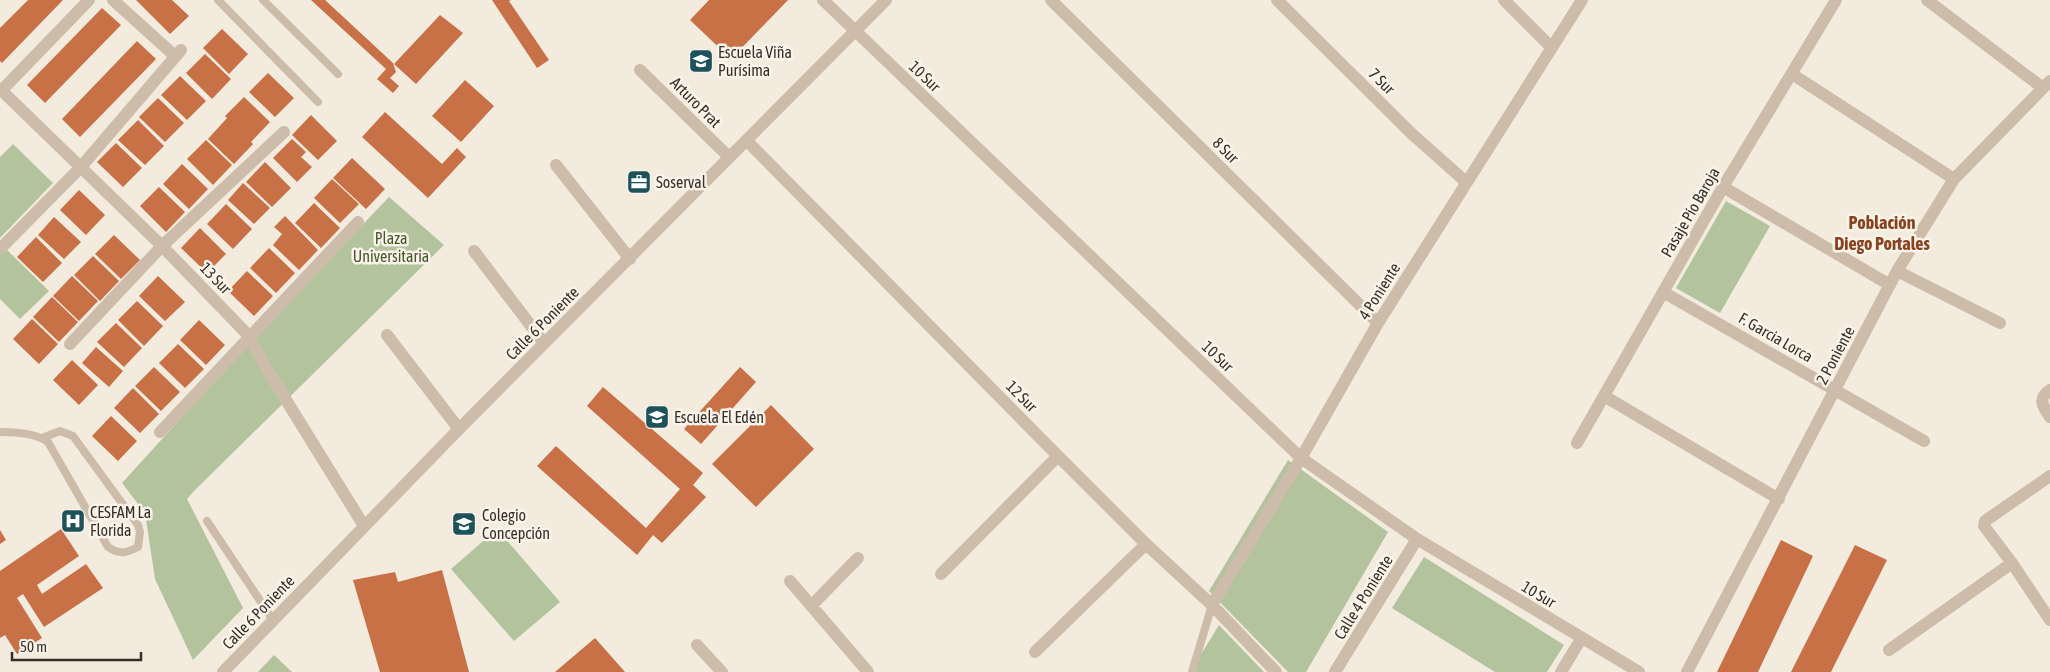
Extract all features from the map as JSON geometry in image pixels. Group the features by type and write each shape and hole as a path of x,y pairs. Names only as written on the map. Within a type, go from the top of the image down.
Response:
{"street":[{"path":"1,90 89,0"},
{"path":"0,249 81,167 178,53 113,0"},
{"name":"10 Sur","path":"824,0 1301,458 1417,539 1639,672"},
{"name":"Calle 6 Poniente","path":"223,672 459,429 886,0"},
{"name":"8 Sur","path":"1051,0 1378,322"},
{"name":"7 Sur","path":"1277,0 1412,134 1466,182"},
{"path":"1504,0 1552,48"},
{"name":"4 Poniente","path":"1212,605 1301,458 1378,322 1582,0"},
{"name":"Pasaje Pío Baroja","path":"1577,443 1723,187 1836,0"},
{"path":"1932,1 2046,84"},
{"name":"Arturo Prat","path":"640,70 729,157"},
{"path":"1792,74 1954,180"},
{"name":"2 Poniente","path":"1687,672 1897,271 1954,180 2046,84"},
{"name":"13 Sur","path":"1,90 162,246 249,336 364,526"},
{"path":"70,344 162,246 284,132"},
{"name":"12 Sur","path":"747,141 1058,456 1146,544 1212,605 1276,672"},
{"path":"556,165 630,259"},
{"path":"1723,187 1890,285"},
{"path":"160,432 358,222"},
{"path":"474,251 544,343"},
{"path":"1897,271 2000,323"},
{"name":"F. Garcia Lorca","path":"1663,292 1924,441"},
{"path":"387,335 459,429"},
{"path":"2050,390 2045,393 2041,401 2050,417"},
{"path":"1604,396 1779,499"},
{"path":"941,574 1058,456"},
{"path":"2050,476 1985,520 1984,526 2012,563 2050,620"},
{"name":"Calle 4 Poniente","path":"1336,672 1417,539"},
{"path":"1035,652 1146,544"},
{"path":"811,606 858,558"},
{"path":"1889,650 2012,563"},
{"path":"790,581 868,672"},
{"path":"1560,672 1581,639"},
{"path":"697,645 722,672"}],"lane":[{"path":"218,0 318,102"},
{"path":"263,0 338,74"},
{"path":"0,432 30,434 42,438 54,451 108,547 115,552 126,553 138,547 140,532 138,525 73,436 67,432 60,431 42,438"},
{"path":"207,521 273,620"},
{"path":"1192,672 1212,605"}],"green space":[{"path":"13,144 53,183 0,238 0,157"},
{"name":"Plaza Universitaria","path":"389,197 444,245 187,499 243,608 193,660 155,579 145,513 122,483 253,339"},
{"path":"1726,201 1770,226 1720,313 1676,288"},
{"path":"5,248 49,291 20,319 0,299 0,253"},
{"path":"1288,460 1388,532 1306,672 1288,672 1209,591"},
{"path":"497,529 560,602 514,641 451,569"},
{"path":"1424,557 1564,645 1547,672 1495,672 1392,608"},
{"path":"1219,625 1264,672 1195,672 1200,656"},
{"path":"274,655 292,672 258,672"}],"building":[{"path":"28,0 63,0 2,63 0,61 0,28"},
{"path":"136,0 172,0 189,16 170,34"},
{"path":"311,0 325,0 393,63 396,72 390,78 399,86 393,93 377,79 386,69"},
{"path":"492,0 511,0 509,1 549,60 537,68"},
{"path":"709,0 788,0 731,59 690,20"},
{"path":"102,8 121,25 45,103 27,85"},
{"path":"440,15 463,33 416,84 394,64"},
{"path":"222,29 248,54 229,74 203,48"},
{"path":"137,41 156,59 80,137 62,119"},
{"path":"205,54 231,79 212,99 186,73"},
{"path":"268,73 294,98 275,117 249,92"},
{"path":"180,76 206,101 187,120 161,95"},
{"path":"465,80 494,106 461,142 432,116"},
{"path":"244,97 270,122 234,164 208,139 227,118 225,116"},
{"path":"158,98 184,123 165,142 139,117"},
{"path":"385,112 442,164 457,148 466,157 428,198 362,137"},
{"path":"311,115 337,141 318,160 292,135"},
{"path":"138,120 164,146 145,165 118,140"},
{"path":"292,139 306,152 301,157 312,167 297,182 273,158"},
{"path":"206,140 232,165 213,185 187,159"},
{"path":"116,143 142,168 123,187 97,162"},
{"path":"352,158 385,189 366,209 333,178"},
{"path":"265,162 291,188 272,207 246,182"},
{"path":"182,164 208,189 189,209 163,184"},
{"path":"332,179 359,204 340,223 314,198"},
{"path":"243,183 270,208 254,224 228,200"},
{"path":"159,187 185,212 166,232 140,206"},
{"path":"79,190 105,215 86,235 60,210"},
{"path":"314,203 340,228 321,248 295,223"},
{"path":"226,204 252,229 233,249 207,224"},
{"path":"285,216 318,250 299,270 273,245 282,234 274,227"},
{"path":"54,217 81,242 64,259 38,235"},
{"path":"200,228 226,254 207,273 181,248"},
{"path":"114,235 140,260 121,279 95,254"},
{"path":"36,237 62,263 43,282 17,257"},
{"path":"269,248 295,273 276,293 250,268"},
{"path":"93,256 119,281 100,301 74,275"},
{"path":"247,271 273,296 254,316 228,291"},
{"path":"72,276 98,301 79,321 53,296"},
{"path":"158,276 185,302 165,321 139,296"},
{"path":"52,297 78,322 59,342 33,317"},
{"path":"137,301 163,326 144,346 118,320"},
{"path":"32,319 58,344 39,364 13,339"},
{"path":"199,320 225,345 206,365 180,340"},
{"path":"116,323 142,348 124,367 97,342"},
{"path":"178,344 204,369 185,388 159,363"},
{"path":"96,347 123,371 109,387 82,363"},
{"path":"72,360 98,385 79,405 53,380"},
{"path":"154,367 180,392 161,411 135,386"},
{"path":"740,367 756,382 701,444 684,429"},
{"path":"603,387 703,473 693,485 706,497 662,543 653,535 637,555 537,466 556,446 646,528 680,489 587,406"},
{"path":"133,388 159,414 140,433 114,408"},
{"path":"771,405 814,449 756,507 712,464"},
{"path":"111,416 137,441 118,461 92,436"},
{"path":"61,529 79,556 37,585 42,594 86,564 103,588 44,627 23,594 17,598 42,638 17,654 5,635 0,638 0,571"},
{"path":"0,530 6,540 0,544"},
{"path":"1781,540 1813,556 1758,672 1717,672"},
{"path":"1855,545 1887,560 1831,672 1791,672"},
{"path":"442,570 469,672 380,672 353,580 395,572 398,582"},
{"path":"595,638 625,672 555,672"}],"place":[{"name":"Escuela Viña Purísima","path":"701,61"},
{"name":"Soserval","path":"639,182"},
{"name":"Escuela El Edén","path":"657,417"},
{"name":"CESFAM La Florida","path":"73,521"},
{"name":"Colegio Concepción","path":"464,524"}],"district":[{"name":"Población Diego Portales","path":"1882,232"}]}
